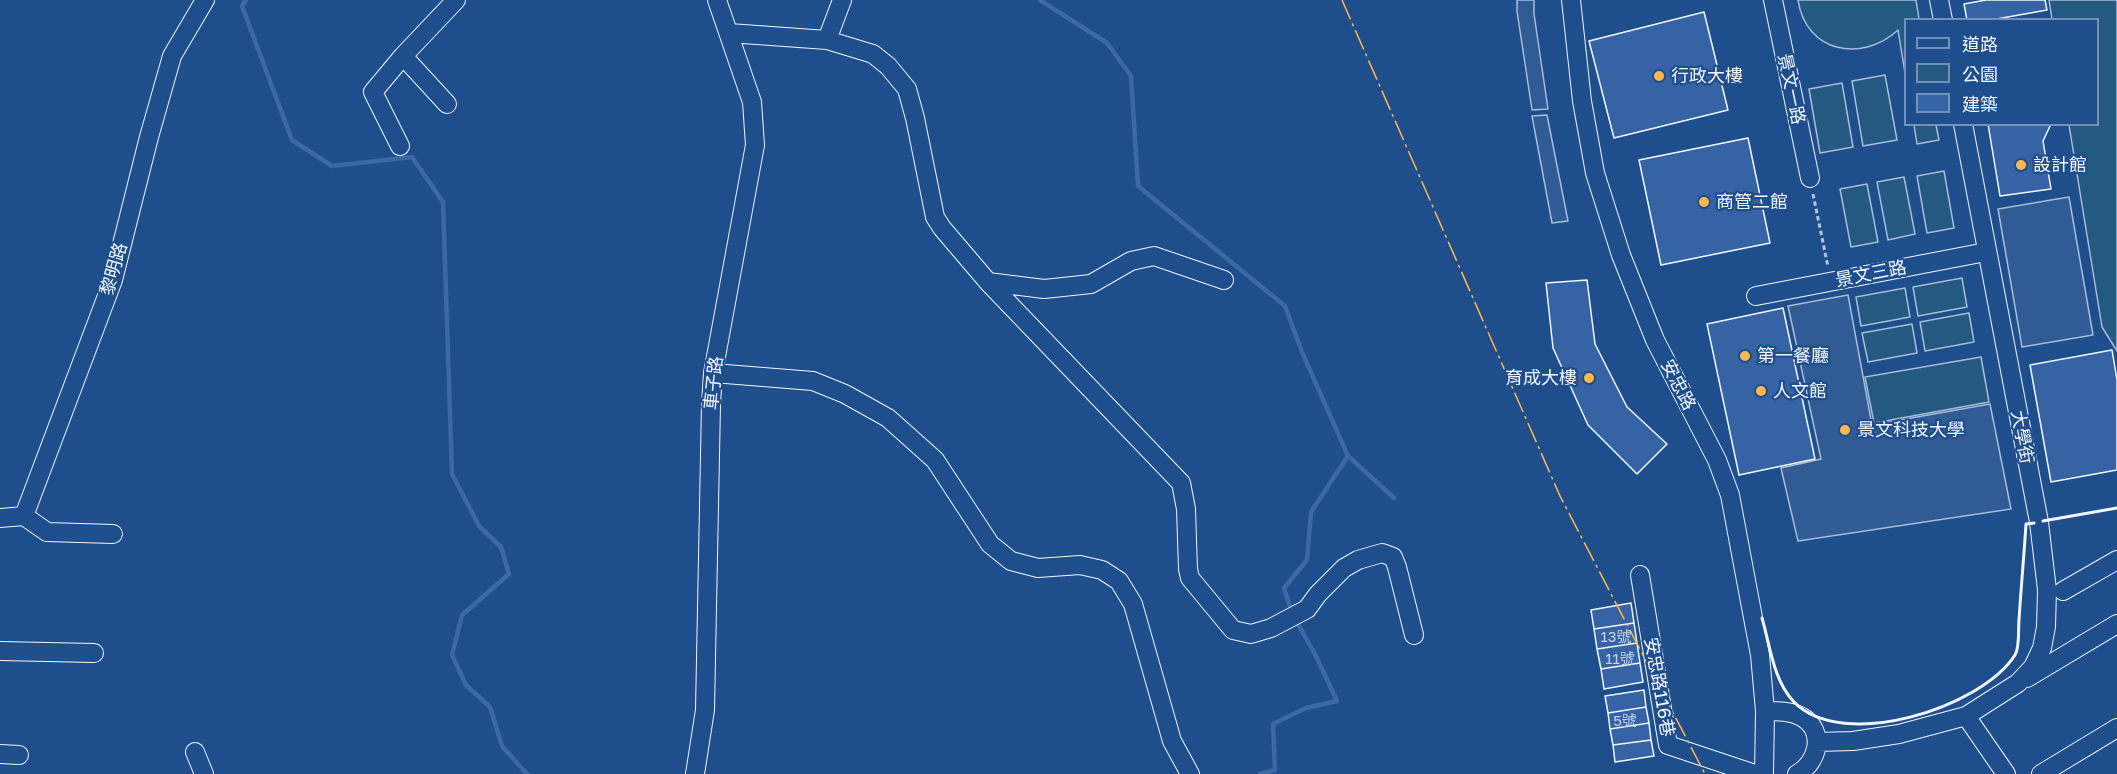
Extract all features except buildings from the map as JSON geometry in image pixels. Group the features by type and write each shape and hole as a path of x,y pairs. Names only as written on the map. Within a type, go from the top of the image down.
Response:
{"street":[{"name":"黎明路","path":"24,516 113,280 172,56 205,0"},
{"path":"400,146 373,92 403,56 456,0"},
{"name":"車子路","path":"694,774 705,710 713,373 755,145 752,102 717,0"},
{"path":"828,40 842,0"},
{"name":"安忠路","path":"1571,0 1582,101 1595,173 1618,245 1655,340 1717,460 1730,495 1760,655 1765,711 1764,774"},
{"name":"景文一路","path":"1773,0 1810,178"},
{"path":"1940,0 1943,18"},
{"path":"729,33 828,40 873,54 888,66 907,89 935,217 987,282 1181,483 1186,509 1190,578 1233,630 1251,634 1287,620 1307,609 1317,594 1344,568 1358,560 1382,553 1393,557 1397,567 1414,635"},
{"path":"403,56 447,104"},
{"name":"大學街","path":"1817,742 1853,741 1899,734 1966,716 2018,683 2033,667 2042,648 2046,627 2048,590 2039,522 1962,126"},
{"name":"景文三路","path":"1756,296 1986,252"},
{"path":"987,282 1044,289 1091,284 1131,261 1154,256 1224,280"},
{"path":"713,373 813,381 845,394 888,418 935,460 990,544 1011,561 1038,568 1080,565 1102,570 1119,581 1133,604 1172,741 1190,774"},
{"path":"0,518 24,516 47,532 113,534"},
{"path":"2063,591 2117,560"},
{"name":"安忠路116巷","path":"1640,575 1668,745 1755,774"},
{"path":"2018,683 2117,624"},
{"path":"0,651 94,653"},
{"path":"1765,711 1794,713 1811,724 1817,742 1813,760 1807,768 1797,774"},
{"path":"1966,716 2007,774"},
{"path":"2041,774 2117,728"},
{"path":"195,752 204,774"},
{"path":"0,754 19,755"}],"path":[{"path":"1810,178 1831,282"}],"green space":[{"path":"1798,0 1916,0 1919,18 1904,18 1904,67 1898,30 1868,47 1853,49 1837,47 1812,32 1803,18"},
{"path":"2049,0 2117,0 2117,351 2102,327 2069,126 2099,126 2099,18 2052,18"},
{"path":"1885,75 1897,140 1863,146 1852,81"},
{"path":"1842,83 1853,147 1820,153 1809,89"},
{"path":"1914,126 1936,126 1939,140 1917,144"},
{"path":"1944,171 1954,228 1927,233 1917,176"},
{"path":"1904,177 1915,234 1888,240 1877,182"},
{"path":"1867,184 1878,242 1851,247 1840,189"},
{"path":"1962,278 1967,307 1918,316 1913,287"},
{"path":"1905,288 1910,317 1861,326 1856,297"},
{"path":"1969,313 1974,342 1925,351 1920,322"},
{"path":"1912,324 1917,353 1868,362 1862,333"},
{"path":"1981,357 1989,402 1874,423 1865,377"}],"shaded area":[{"path":"1517,0 1534,0 1548,109 1532,110"},
{"path":"1547,115 1568,221 1552,223 1532,116"},
{"path":"2069,197 2093,335 2022,347 1998,209"},
{"path":"1848,295 1872,425 1990,404 2011,509 1798,541 1781,468 1821,459 1788,306"}],"waterway":[{"path":"246,0 242,6 292,140 332,166 412,157 443,202 452,474 479,526 501,547 509,574 462,615 452,655 466,685 490,707 502,746 527,774"},
{"path":"1040,0 1107,43 1131,76 1138,186 1285,306 1302,352 1348,456 1311,512 1307,560 1284,588 1292,613"},
{"path":"1348,456 1394,498"},
{"path":"1260,774 1275,770 1273,724 1306,708 1337,701 1315,654 1296,621"}],"wall":[{"path":"2043,521 2117,508"},
{"path":"1762,618 1781,683 1794,702 1816,717 1844,723 1876,723 1910,717 1943,706 1973,692 1998,674 2017,652 2026,524 2034,523"}],"power":[{"path":"1342,0 1560,496 1705,774"}],"place":[{"name":"行政大樓","path":"1659,76"},
{"name":"設計館","path":"2021,165"},
{"name":"商管二館","path":"1704,202"},
{"name":"第一餐廳","path":"1745,356"},
{"name":"育成大樓","path":"1589,378"},
{"name":"人文館","path":"1761,391"},
{"name":"景文科技大學","path":"1845,430"}]}
